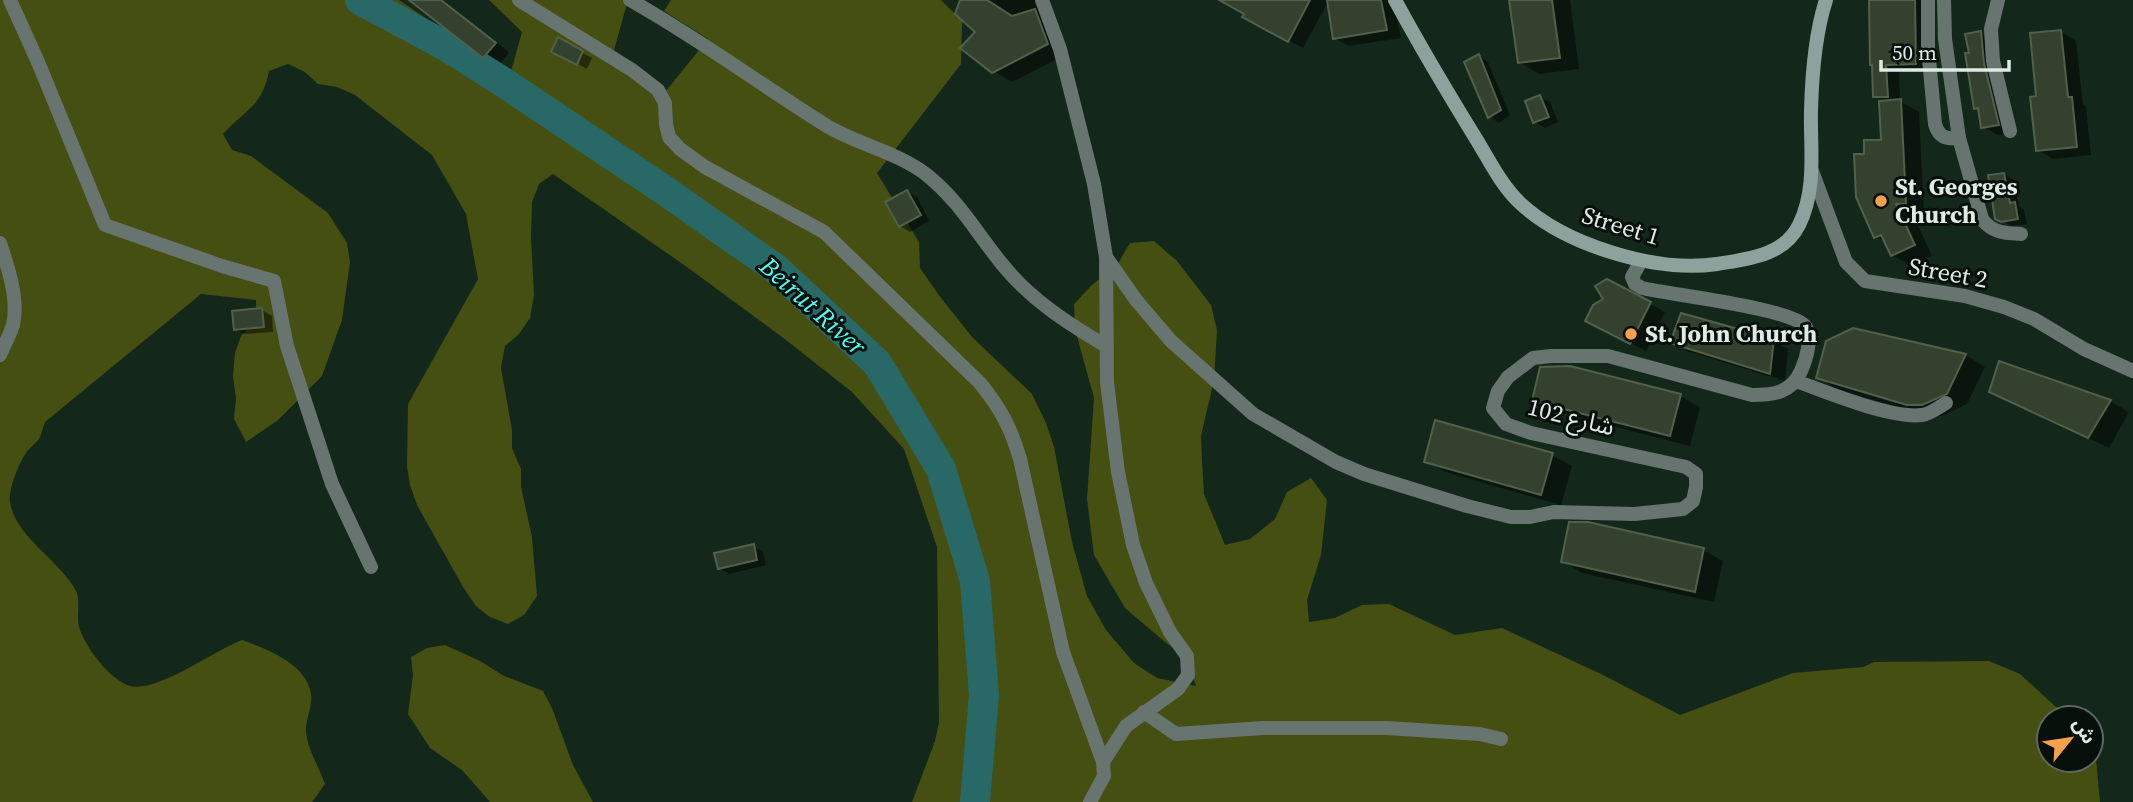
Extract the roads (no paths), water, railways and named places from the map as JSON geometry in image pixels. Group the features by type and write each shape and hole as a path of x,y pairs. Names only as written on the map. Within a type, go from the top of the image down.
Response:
{"street":[{"path":"10,0 105,225 222,266 274,281 287,346 332,484 371,567"},
{"path":"519,0 632,69 658,90 665,103 669,136 680,149 705,167 824,232 954,357 999,407 1011,429 1020,459 1063,652 1103,761 1104,776 1090,802"},
{"path":"630,0 830,127 887,152 924,173 953,197 1002,265 1023,288 1054,314 1106,346"},
{"path":"1042,0 1060,49 1094,184 1106,257 1107,382 1118,472 1133,545 1146,583 1171,632 1187,656 1188,675 1178,689 1126,726 1103,761"},
{"name":"Street 1","path":"1395,0 1502,181 1518,201 1579,240 1641,261 1700,266 1767,254 1789,240 1799,226 1807,202 1812,171 1813,81 1817,35 1826,0"},
{"path":"1928,0 1928,48 1935,124 1939,135 1946,139 1959,138"},
{"path":"1944,0 1945,39 1959,138 1982,219 1996,232 2021,234"},
{"path":"1997,0 1991,29 1993,61 2010,131"},
{"name":"Street 2","path":"1812,171 1846,262 1865,281 1965,296 2004,307 2034,319 2084,349 2133,371"},
{"path":"0,243 10,277 15,312 13,327 0,355"},
{"name":"شارع 102","path":"1106,257 1136,300 1171,341 1253,414 1299,443 1364,474 1511,517 1530,517 1554,512 1634,514 1683,509 1693,501 1696,487 1696,474 1686,467 1531,433 1506,424 1493,408 1498,391 1508,377 1533,358 1608,356 1752,395 1772,395 1789,388 1796,381"},
{"path":"1641,261 1632,277 1635,284 1642,289 1770,311 1802,323 1807,328 1807,354 1796,381 1851,401 1893,412 1921,415 1947,403"},
{"path":"1144,712 1176,734 1263,729 1387,728 1480,734 1501,739"}],"waterway":[{"name":"Beirut River","path":"360,0 444,45 664,190 775,268 877,363 941,469 975,581 984,695 975,802"}],"place":[{"name":"St. Georges Church","path":"1881,201"},
{"name":"St. John Church","path":"1631,334"}]}
